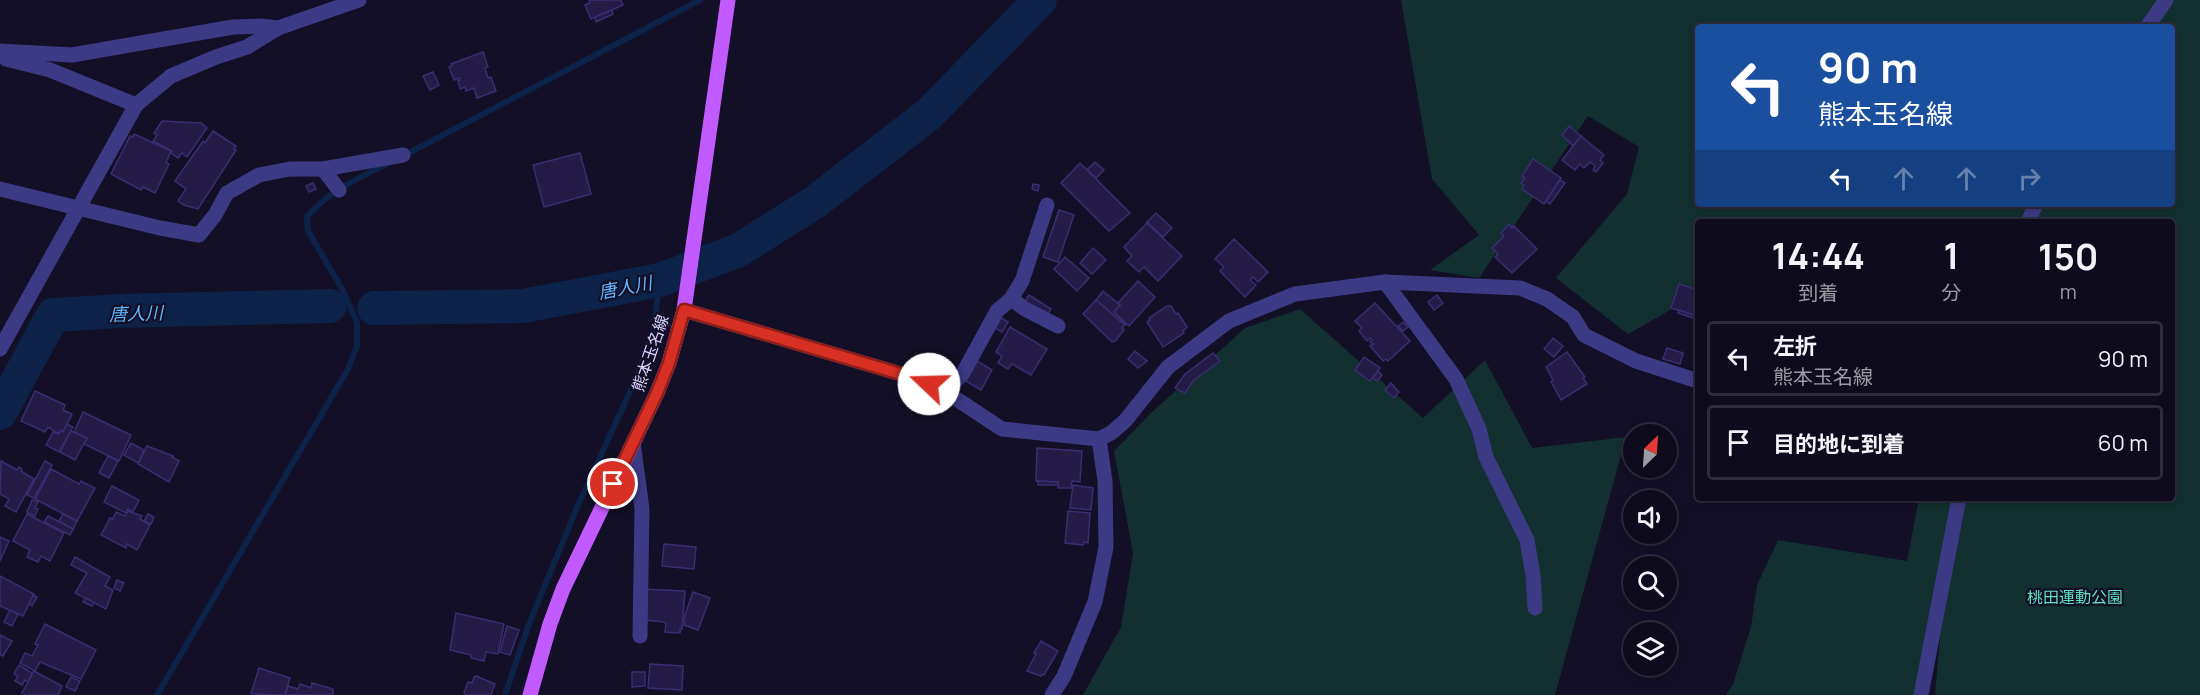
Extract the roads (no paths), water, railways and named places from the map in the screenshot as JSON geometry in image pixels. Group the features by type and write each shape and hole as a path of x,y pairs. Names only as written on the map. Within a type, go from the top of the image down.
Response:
{"main road":[{"name":"熊本玉名線","path":"530,695 550,624 563,589 669,363 685,302 728,0"}],"street":[{"path":"0,349 136,105 171,76 247,47 278,28 359,0"},
{"path":"2149,24 2166,0"},
{"path":"0,51 72,55 233,27 278,28"},
{"path":"0,57 50,70 136,105"},
{"path":"0,189 199,235 215,215 227,193 259,175 290,169 323,169 403,155"},
{"path":"323,169 339,190"},
{"path":"946,392 963,373 997,311 1011,299 1022,281 1047,205"},
{"path":"685,302 911,377 946,392 1002,429 1099,439 1111,433 1125,421 1168,367 1229,321 1295,294 1385,282 1520,288 1547,299 1573,316 1584,335 1636,361 1695,380"},
{"path":"1385,282 1456,379 1479,429 1486,457 1527,540 1533,575 1535,608"},
{"path":"1011,299 1058,326"},
{"path":"1052,695 1064,676 1095,602 1106,547 1105,481 1099,439"},
{"path":"633,442 642,509 640,636"},
{"path":"1921,695 1958,501"}],"waterway":[{"path":"403,156 700,0"},
{"path":"374,308 523,306 660,280 739,250 815,202 929,114 1040,0"},
{"path":"157,695 348,369 357,346 357,322 342,289 308,231 307,217 334,192 388,163"},
{"path":"505,695 529,624 578,505 635,381 653,332 660,280"},
{"name":"唐人川","path":"0,413 53,315 119,311 330,306"}],"park label":[{"name":"桃田運動公園","path":"2075,597"}]}
